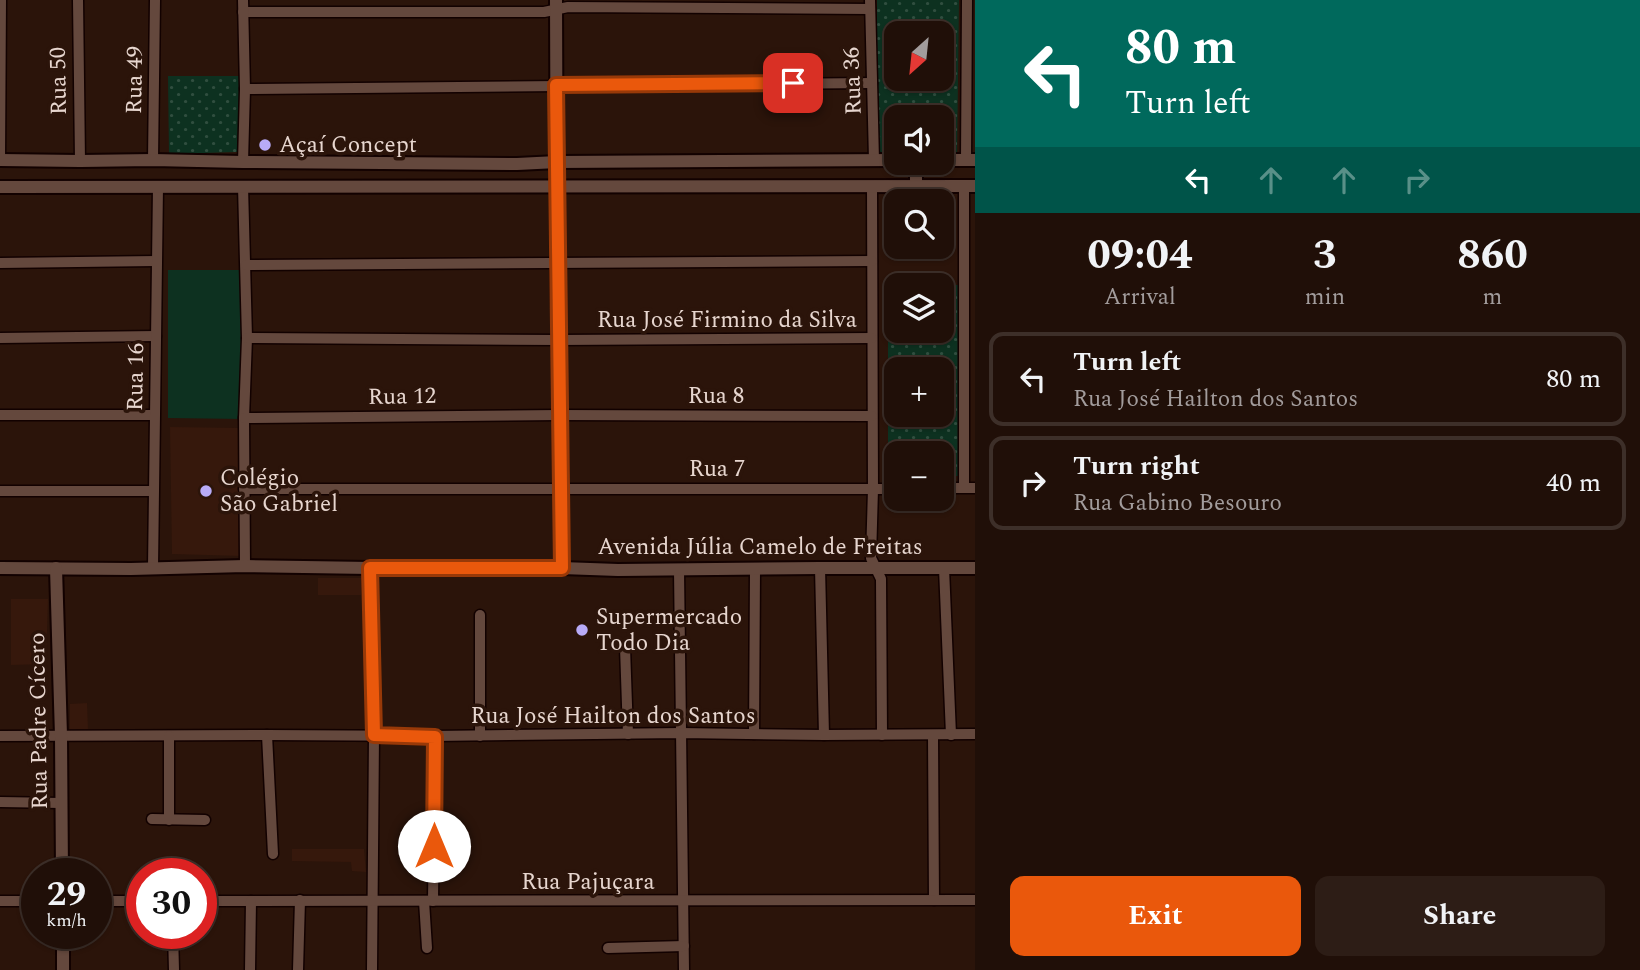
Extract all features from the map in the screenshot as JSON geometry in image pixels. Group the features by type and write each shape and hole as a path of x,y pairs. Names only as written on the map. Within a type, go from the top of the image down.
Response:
{"street":[{"path":"1,0 0,160 517,164 884,160"},
{"name":"Rua 50","path":"78,0 79,161"},
{"name":"Rua 49","path":"153,160 155,0"},
{"path":"243,0 243,162"},
{"path":"243,12 544,12 556,5 870,5"},
{"path":"556,5 562,568"},
{"name":"Rua 36","path":"870,5 874,160"},
{"path":"969,5 971,160"},
{"path":"245,89 873,83"},
{"path":"202,186 204,161"},
{"path":"916,175 916,185"},
{"path":"243,186 247,338 244,418 246,566"},
{"path":"872,186 873,489 870,558 881,579 881,735"},
{"path":"0,187 970,186 969,487"},
{"name":"Rua 16","path":"153,568 158,187"},
{"path":"0,263 156,261"},
{"path":"246,265 872,261"},
{"path":"0,338 156,336"},
{"name":"Rua José Firmino da Silva","path":"247,338 873,338"},
{"path":"0,415 154,415"},
{"name":"Rua 12","path":"244,418 559,415"},
{"name":"Rua 8","path":"559,415 872,416"},
{"name":"Rua 7","path":"244,489 884,489"},
{"path":"0,491 153,491"},
{"name":"Avenida Júlia Camelo de Freitas","path":"0,568 975,568"},
{"name":"Rua Padre Cícero","path":"57,568 62,858"},
{"path":"370,568 374,735 372,970"},
{"path":"820,568 824,735"},
{"path":"944,568 951,734"},
{"path":"679,570 684,970"},
{"path":"754,734 755,570"},
{"path":"480,615 480,736"},
{"path":"625,647 628,734"},
{"name":"Rua José Hailton dos Santos","path":"0,736 975,734"},
{"path":"267,735 273,853"},
{"path":"933,735 934,900"},
{"path":"169,736 169,820"},
{"path":"427,948 435,737"},
{"path":"0,803 61,803"},
{"path":"152,819 205,820"},
{"path":"298,970 300,900"},
{"name":"Rua Pajuçara","path":"217,901 975,900"},
{"path":"0,901 21,901"},
{"path":"250,970 251,901"},
{"path":"608,948 684,946"},
{"path":"62,949 63,970"},
{"path":"173,949 174,970"}],"shaded area":[{"name":"Colégio São Gabriel","path":"170,427 241,428 242,556 172,554"},
{"path":"318,578 362,578 361,595 318,595"},
{"path":"11,599 48,599 46,664 11,665"},
{"path":"87,703 88,729 70,729 70,704"},
{"path":"292,849 364,849 366,872 352,871 351,862 292,861"}],"green space":[{"path":"877,0 959,0 957,157 954,157 954,105 884,105 884,155 877,155"},
{"path":"168,76 240,76 237,152 169,154"},
{"path":"168,270 245,270 244,419 168,418"},
{"path":"954,285 959,285 958,476 954,476 954,441 888,441 888,427 954,427 954,357 888,357 888,343 954,343"}],"place":[{"name":"Açaí Concept","path":"265,145"},
{"name":"Colégio São Gabriel","path":"206,491"},
{"name":"Supermercado Todo Dia","path":"582,630"}],"route":[{"path":"434,846 435,737 374,735 370,568 562,568 556,85 793,83"}]}
